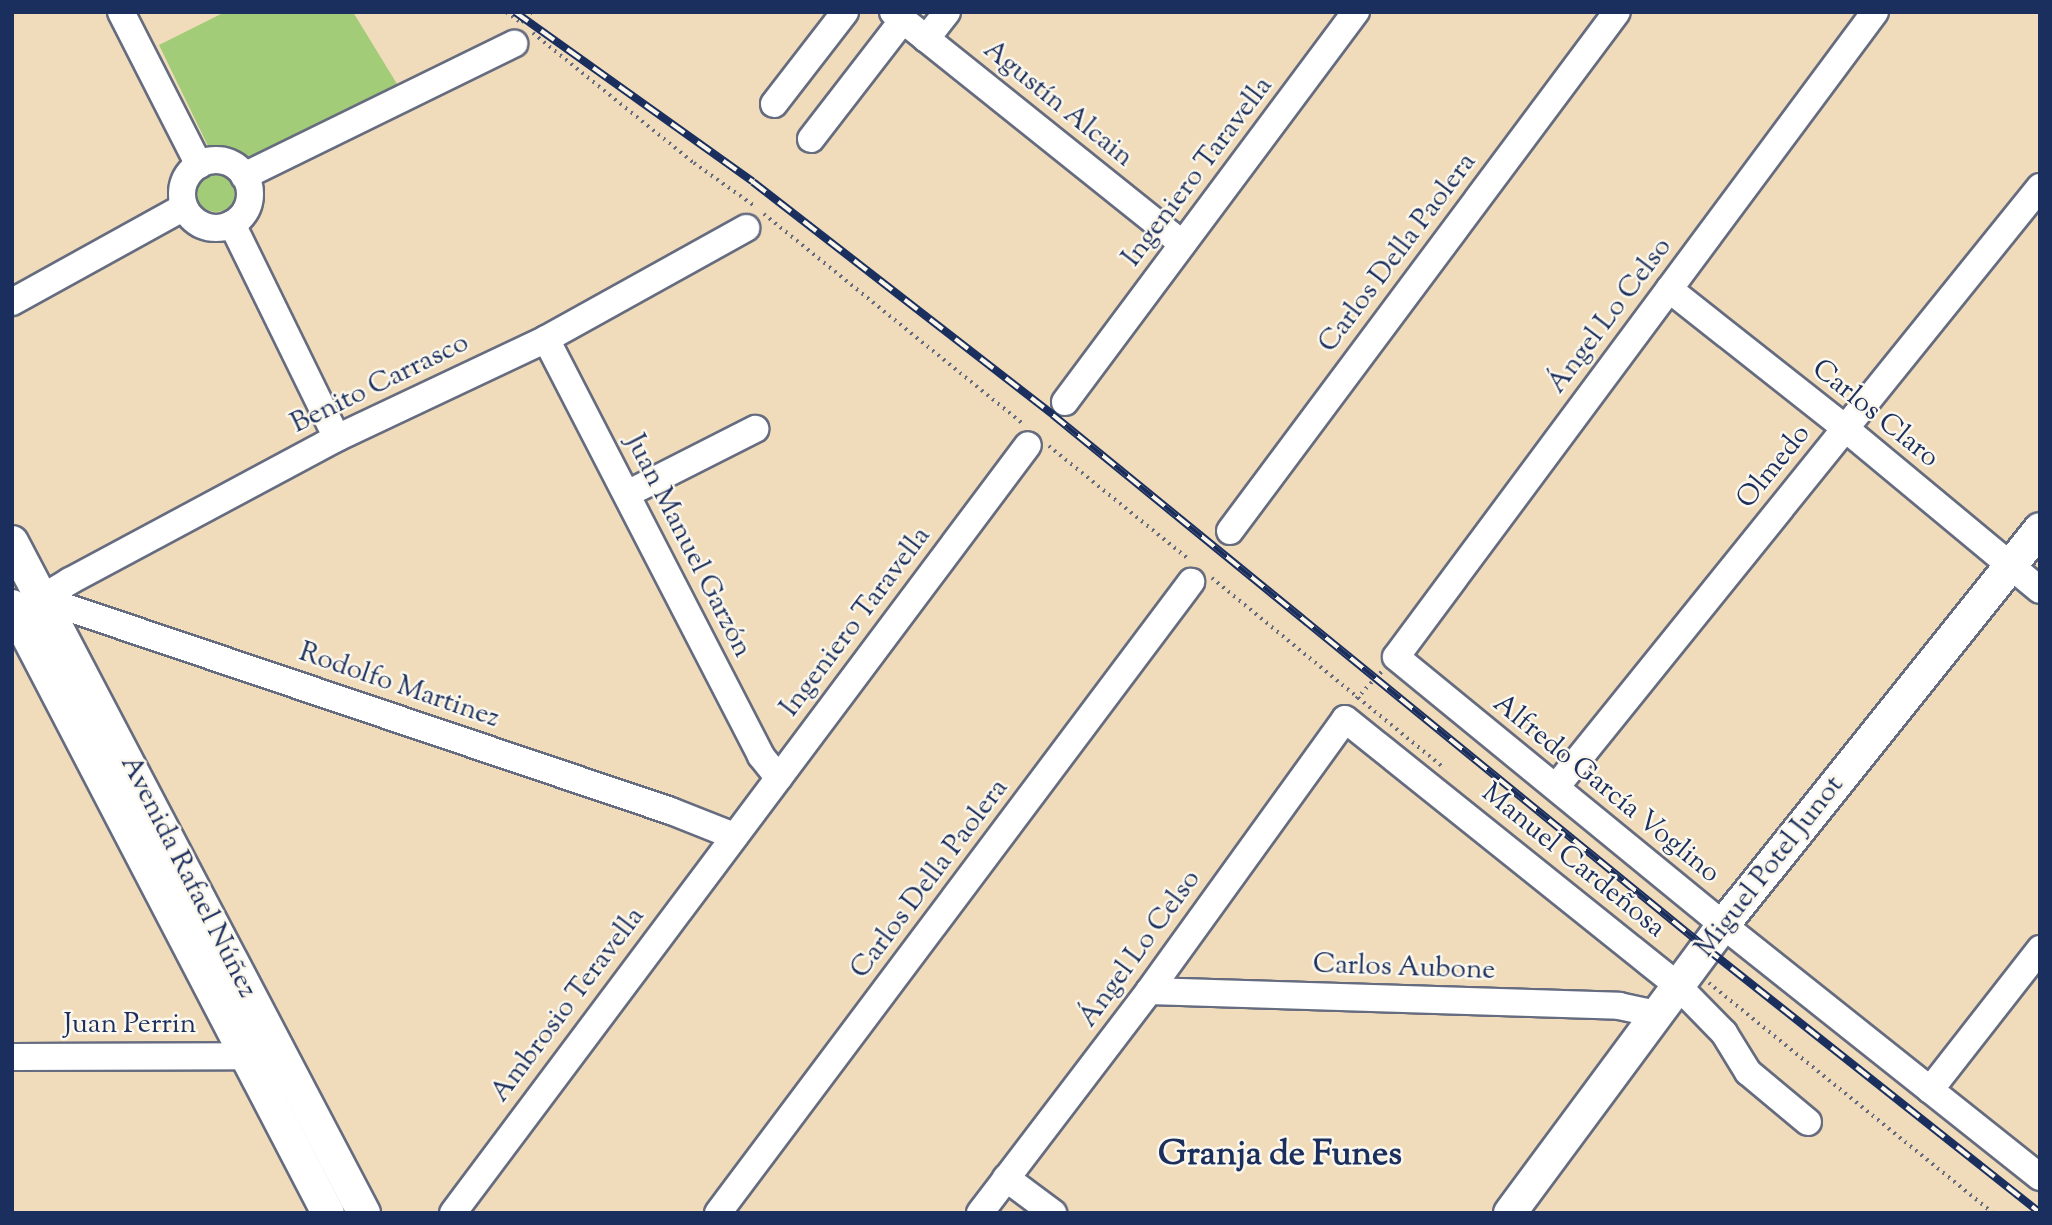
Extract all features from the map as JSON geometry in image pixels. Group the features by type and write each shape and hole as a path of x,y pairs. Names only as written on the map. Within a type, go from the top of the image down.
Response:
{"main road":[{"name":"Miguel Potel Junot","path":"1510,1213 1723,925 2040,528"},
{"name":"Avenida Rafael Núñez","path":"12,542 21,608 328,1213"},
{"path":"12,574 24,596 21,608"},
{"name":"Avenida Rafael Núñez","path":"21,608 35,617 63,662 78,664 365,1213"}],"street":[{"path":"121,12 199,165"},
{"path":"774,104 845,12"},
{"path":"926,39 947,12"},
{"name":"Ingeniero Taravella","path":"1065,402 1356,12"},
{"name":"Carlos Della Paolera","path":"1230,531 1617,12"},
{"name":"Ángel Lo Celso","path":"1396,657 1875,12"},
{"path":"811,139 898,16"},
{"name":"Agustín Alcain","path":"898,16 1183,244"},
{"path":"244,176 513,44"},
{"path":"224,161 244,176 250,199 244,214 232,224 213,228 204,226 184,207 182,197 186,179 199,165 224,161"},
{"name":"Olmedo","path":"1556,787 2040,187"},
{"path":"12,302 184,207"},
{"path":"232,224 337,438"},
{"name":"Benito Carrasco","path":"21,608 337,438 546,339 746,228"},
{"name":"Carlos Claro","path":"1670,289 1846,429 2040,590"},
{"name":"Juan Manuel Garzón","path":"546,339 761,756 779,778"},
{"path":"627,494 755,429"},
{"name":"Ingeniero Taravella","path":"734,836 1032,437"},
{"name":"Carlos Della Paolera","path":"718,1213 1198,574"},
{"name":"Rodolfo Martinez","path":"21,608 671,811 734,836"},
{"name":"Alfredo García Voglino","path":"1396,657 1723,925 2040,1177"},
{"name":"Ángel Lo Celso","path":"980,1213 1149,991 1351,708"},
{"name":"Manuel Cardeñosa","path":"1351,708 1684,977 1748,1072 1808,1122"},
{"name":"Ambrosio Teravella","path":"453,1213 734,836"},
{"path":"1930,1090 2040,949"},
{"name":"Carlos Aubone","path":"1149,991 1619,1006 1657,1014"},
{"name":"Juan Perrin","path":"12,1057 248,1056"},
{"path":"1006,1178 1053,1213"}],"path":[{"path":"506,12 694,163 743,197 1198,574 1351,708 1443,767"},
{"path":"1351,708 1396,657"},
{"path":"1684,977 1993,1213"}],"green space":[{"path":"225,12 353,12 397,84 253,158 228,147 208,146 159,45"},
{"path":"216,174 230,179 235,193 230,207 216,212 202,207 197,193 202,179"}],"railway":[{"path":"515,12 753,182 1053,415 1706,948 2040,1213"}],"district":[{"name":"Granja de Funes","path":"1280,1156"}]}
